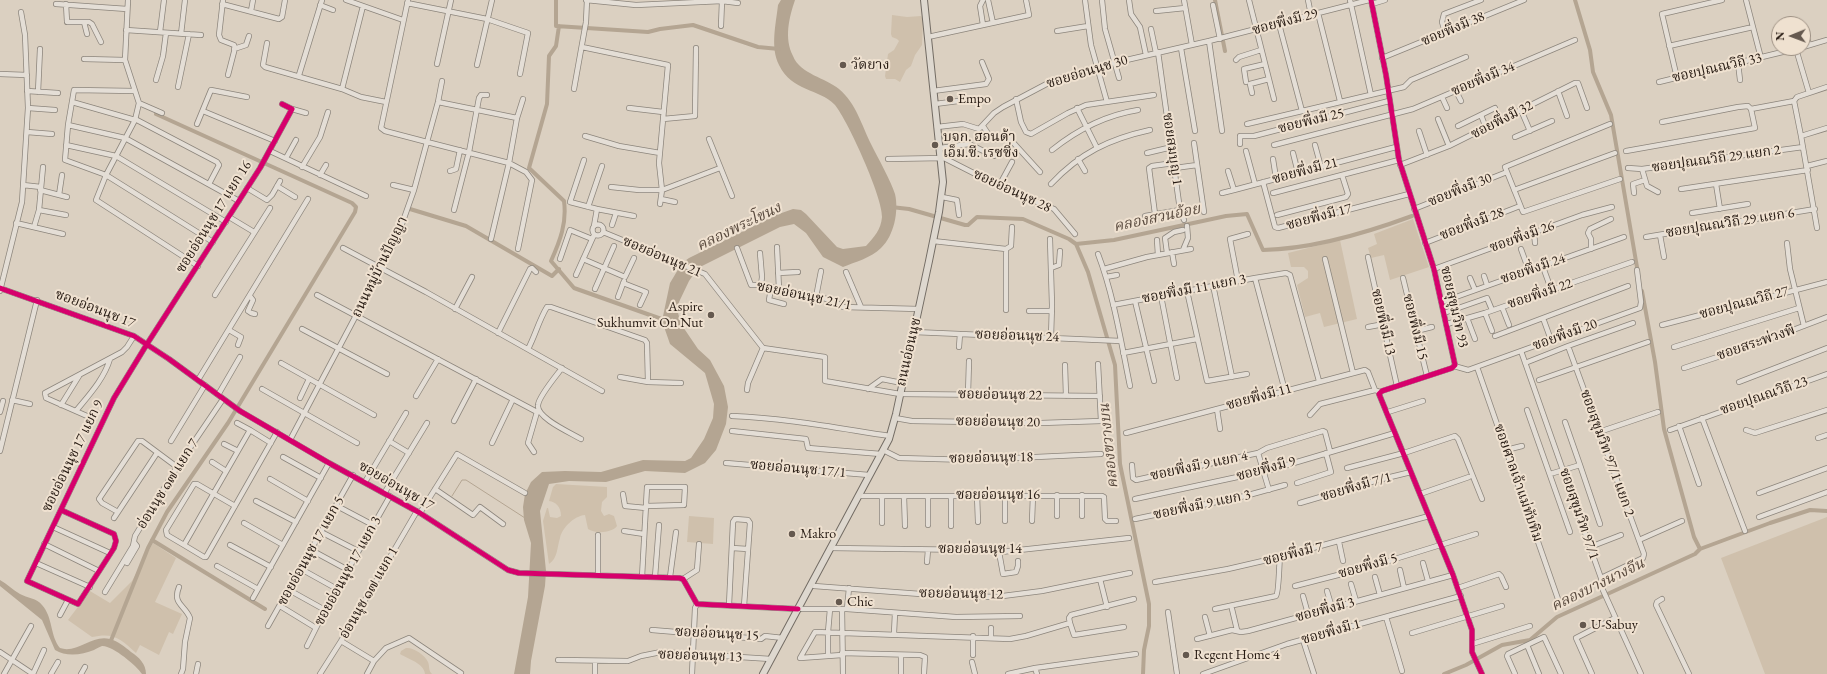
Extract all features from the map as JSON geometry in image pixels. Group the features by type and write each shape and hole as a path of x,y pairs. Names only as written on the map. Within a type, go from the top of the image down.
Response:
{"main road":[{"name":"ถนนอ่อนนุช","path":"924,0 930,37"},
{"name":"ถนนอ่อนนุช","path":"860,496 869,475 893,437 944,197 942,157 930,37 928,0"},
{"name":"ถนนอ่อนนุช","path":"901,394 902,383 916,332 919,309 935,241"},
{"name":"ถนนอ่อนนุช","path":"767,674 883,451 896,418"},
{"name":"ถนนอ่อนนุช","path":"763,674 800,609"}],"street":[{"path":"128,0 125,60 139,103 135,119 106,175 96,199 98,202 198,266"},
{"path":"160,32 164,0"},
{"path":"181,34 185,0"},
{"path":"251,11 253,0"},
{"path":"228,75 234,49 233,43 220,38 222,2 279,19 282,17 285,0"},
{"path":"346,0 403,20"},
{"path":"437,64 451,0"},
{"path":"477,65 492,0"},
{"path":"574,89 586,22 586,0 636,5 675,1 726,1 738,3"},
{"path":"983,0 980,7 983,25"},
{"path":"988,0 993,23"},
{"path":"930,37 1029,15 1026,0"},
{"path":"1085,0 1088,26 1096,67 1107,102"},
{"path":"1102,0 1105,29 1119,78"},
{"path":"1129,0 1131,14 1140,27 1146,55"},
{"path":"1184,0 1192,45"},
{"path":"1249,0 1274,99"},
{"path":"1308,0 1311,15"},
{"name":"ซอยพึ่งมี 29","path":"1222,38 1279,24 1351,2 1385,0"},
{"path":"1445,32 1442,22 1444,14 1481,0"},
{"name":"ซอยพึ่งมี 38","path":"1382,58 1524,0"},
{"path":"1677,78 1668,46 1662,14 1722,0"},
{"path":"1746,0 1761,58"},
{"path":"721,26 726,1"},
{"name":"ซอยสุขุมวิท 93","path":"1310,415 1320,404 1397,386 1452,368 1454,366 1447,324 1434,269 1400,165 1371,1"},
{"path":"518,249 532,180 526,172 509,163 382,130 386,102 408,2 487,19 528,33 520,74"},
{"path":"1351,2 1371,95"},
{"path":"299,76 321,3 332,10"},
{"path":"56,4 127,9"},
{"path":"66,4 67,22 84,22 92,24 101,42"},
{"path":"1213,5 1222,38"},
{"path":"342,88 363,6"},
{"path":"1156,11 1185,8"},
{"path":"0,289 22,202 28,108 22,12"},
{"path":"1318,13 1340,102"},
{"path":"84,22 87,34"},
{"path":"1279,24 1302,111"},
{"path":"1057,31 1088,26"},
{"path":"1668,46 1753,27"},
{"name":"ซอยสมบุญ 1","path":"1151,29 1157,52 1180,210 1184,220"},
{"path":"126,30 201,35"},
{"path":"156,80 164,56 166,33"},
{"path":"178,86 189,34"},
{"path":"234,49 246,45 249,36"},
{"name":"ซอยอ่อนนุช 30","path":"983,126 994,113 1054,80 1115,62 1222,38"},
{"name":"ซอยพึ่งมี 34","path":"1274,145 1391,116 1413,109 1574,40"},
{"path":"1811,44 1827,40"},
{"path":"1209,41 1222,131"},
{"path":"267,44 264,66 342,88 361,97 386,102"},
{"path":"582,47 668,64 659,163 662,190 661,202 675,202"},
{"path":"663,119 695,116 696,48"},
{"path":"1181,48 1195,131"},
{"path":"38,92 40,49"},
{"path":"1236,60 1239,57 1261,50"},
{"name":"ซอยปุณณวิถี 33","path":"1659,82 1771,55"},
{"path":"1800,56 1809,93"},
{"path":"1247,124 1404,87 1411,80 1466,57"},
{"path":"84,59 125,60"},
{"path":"935,91 988,83 989,79 982,62"},
{"path":"1738,63 1740,80"},
{"path":"1246,82 1244,69 1265,64"},
{"path":"0,74 27,75"},
{"path":"1252,93 1250,84 1269,79"},
{"name":"ถนนหมู่บ้านปัญญา","path":"290,440 397,238 414,190 438,102 442,81"},
{"name":"ซอยพึ่งมี 32","path":"1400,165 1449,146 1577,82 1587,108"},
{"path":"1662,122 1738,107 1748,106 1751,109 1794,101 1797,97 1827,87"},
{"path":"135,91 77,89 74,91 68,125 66,161 106,175 213,242"},
{"path":"197,124 211,90 247,97"},
{"path":"27,91 58,93"},
{"path":"1456,91 1461,101"},
{"path":"1558,92 1567,116"},
{"path":"454,210 469,152 479,96 487,95"},
{"path":"1016,100 1021,122 1025,131 1029,134 1077,108 1154,95"},
{"path":"1442,97 1447,108"},
{"path":"491,240 509,163 517,118 523,99"},
{"path":"936,104 974,99"},
{"name":"ซอยพึ่งมี 25","path":"1240,144 1240,136 1254,136 1389,101"},
{"path":"1794,101 1808,168 1817,228"},
{"path":"72,102 135,119 217,162 219,165 209,184"},
{"path":"438,102 517,118"},
{"path":"139,103 162,113"},
{"path":"282,104 306,113"},
{"path":"28,108 55,110"},
{"path":"630,108 663,112"},
{"path":"1077,108 1097,148"},
{"path":"1458,126 1495,108"},
{"name":"ซอยอ่อนนุช 17 แยก 16","path":"147,344 260,168 292,109"},
{"path":"1626,151 1755,128 1751,109"},
{"path":"1052,150 1087,127 1120,113 1138,110"},
{"path":"1521,110 1530,131"},
{"path":"202,111 274,141"},
{"path":"302,167 320,137 328,112"},
{"path":"1481,115 1486,128"},
{"path":"1438,119 1449,146"},
{"path":"1515,137 1552,121"},
{"path":"939,127 963,124 977,129 983,126 990,137 996,140 1006,138 1010,139 1040,172"},
{"path":"1610,124 1505,167 1522,212 1526,212 1620,178"},
{"path":"68,125 125,138 239,201"},
{"path":"1801,136 1827,128"},
{"path":"1051,184 1064,169 1097,148 1121,137 1150,130"},
{"path":"1419,131 1427,155"},
{"path":"27,132 52,134"},
{"path":"585,136 619,146 660,153"},
{"path":"709,139 732,196"},
{"path":"286,158 296,140"},
{"path":"941,148 969,144 994,156 1000,152"},
{"path":"1194,144 1204,212"},
{"path":"66,145 116,156 226,222"},
{"path":"1315,145 1320,167"},
{"path":"1147,153 1172,147"},
{"name":"ซอยพึ่งมี 21","path":"1222,193 1396,147"},
{"name":"ซอยปุณณวิถี 29 แยก 2","path":"1628,168 1642,169 1803,147"},
{"path":"450,171 456,169 460,150"},
{"path":"270,151 366,196"},
{"path":"1246,151 1255,184"},
{"path":"1293,153 1298,173"},
{"path":"1514,190 1615,153"},
{"path":"888,159 942,157"},
{"name":"ซอยอ่อนนุช 28","path":"942,157 999,186 1054,209 1075,234"},
{"path":"1078,159 1085,171"},
{"path":"1272,159 1276,178"},
{"path":"584,160 570,202 634,216"},
{"path":"1273,193 1399,160"},
{"path":"1681,189 1808,168 1827,161"},
{"path":"999,186 1012,162"},
{"path":"1155,214 1149,168 1152,166 1174,162"},
{"path":"320,175 326,165"},
{"path":"1175,168 1197,165"},
{"path":"34,228 39,210 43,166"},
{"path":"588,207 602,166"},
{"path":"611,187 662,190 720,168"},
{"path":"1642,169 1645,180 1650,189 1658,192"},
{"path":"1228,170 1234,190"},
{"name":"ซอยพึ่งมี 30","path":"1414,209 1507,172"},
{"path":"59,195 62,175"},
{"path":"1277,215 1346,197 1348,194 1342,175"},
{"path":"1634,193 1633,184 1645,180"},
{"path":"247,188 266,200 272,195 280,181"},
{"name":"ซอยพึ่งมี 17","path":"1263,182 1274,226 1278,228 1409,194"},
{"path":"1716,184 1720,209"},
{"path":"23,185 67,197"},
{"path":"394,185 414,190"},
{"path":"277,186 295,196"},
{"path":"944,197 957,200 959,215"},
{"path":"198,380 308,199"},
{"path":"1692,213 1748,204"},
{"name":"ซอยพึ่งมี 28","path":"1425,243 1520,206"},
{"name":"ซอยพึ่งมี 26","path":"1434,269 1534,232 1612,206"},
{"path":"215,295 270,208"},
{"path":"576,275 593,237 592,230 597,209"},
{"name":"ซอยปุณณวิถี 29 แยก 6","path":"1646,237 1815,209"},
{"path":"39,210 66,215"},
{"path":"1145,216 1180,210"},
{"path":"612,226 616,212"},
{"path":"229,217 254,232"},
{"path":"1591,249 1591,239 1588,233 1590,229 1611,219"},
{"path":"16,224 63,234"},
{"path":"560,259 570,230 593,237 599,236 603,232 603,228 601,226 594,226"},
{"path":"935,241 1006,249 1011,246 1012,227"},
{"path":"1174,264 1165,238 1174,232 1185,228 1188,238 1183,250"},
{"name":"ซอยอ่อนนุช 21","path":"603,232 705,274 763,348"},
{"path":"1534,232 1535,243"},
{"path":"1238,281 1230,239 1248,234"},
{"path":"1660,235 1664,257"},
{"name":"ซอยพึ่งมี 24","path":"1442,302 1624,237"},
{"path":"1049,336 1052,311 1050,240"},
{"path":"1156,240 1158,255"},
{"path":"1788,242 1790,269 1804,326"},
{"path":"595,289 614,246"},
{"path":"777,247 779,289"},
{"path":"343,248 498,332 602,391"},
{"name":"ซอยอ่อนนุช 21/1","path":"737,248 750,284 832,300 843,307 919,309"},
{"path":"1006,249 1006,310"},
{"path":"1104,269 1158,255 1191,249"},
{"path":"1521,249 1529,271"},
{"path":"1051,268 1059,265 1060,251"},
{"path":"760,253 762,277 761,285"},
{"path":"1098,254 1104,269 1113,305 1130,386"},
{"name":"ซอยพึ่งมี 13","path":"1368,257 1397,386"},
{"path":"618,297 634,258"},
{"path":"583,259 625,277"},
{"path":"1325,259 1353,373"},
{"name":"ซอยพึ่งมี 22","path":"1447,324 1485,313 1632,262"},
{"path":"1543,266 1551,289"},
{"path":"498,332 530,269 533,268 536,272"},
{"path":"816,297 821,270"},
{"name":"ซอยพึ่งมี 20","path":"1454,366 1464,370 1477,367 1640,308 1641,302 1637,270"},
{"path":"778,273 798,272"},
{"path":"846,272 861,307"},
{"path":"1255,278 1286,272 1290,275 1319,381"},
{"path":"1106,277 1117,275"},
{"path":"1484,276 1487,285"},
{"path":"456,309 472,277"},
{"name":"ซอยพึ่งมี 11 แยก 3","path":"1113,305 1255,278 1285,391"},
{"name":"ซอยพึ่งมี 15","path":"1403,278 1427,376"},
{"path":"1470,278 1474,290"},
{"name":"ซอยปุณณวิถี 27","path":"1662,325 1827,282"},
{"path":"623,283 646,292 640,305"},
{"path":"1213,286 1232,377"},
{"path":"1485,313 1493,333 1544,317 1628,286"},
{"path":"771,288 769,300 784,304"},
{"name":"ซอยอ่อนนุช 17","path":"0,289 37,300 134,336 240,411 329,463 385,492 419,512 508,570 519,573 670,577 683,579"},
{"path":"1187,291 1207,381 1247,374"},
{"path":"317,295 537,412 528,443 534,452"},
{"path":"250,296 253,300 248,311 255,314"},
{"path":"1161,296 1177,378"},
{"path":"1444,313 1487,298 1492,310"},
{"path":"0,450 37,300"},
{"path":"1135,301 1154,381"},
{"path":"528,349 547,307 551,307 645,340 647,343 648,382"},
{"path":"1502,307 1509,325"},
{"name":"ซอยสระพ่วงพี","path":"1674,347 1799,308"},
{"path":"1029,311 1052,311"},
{"path":"1544,317 1552,340"},
{"name":"ซอยสระพ่วงพี","path":"1684,368 1751,346 1827,317"},
{"path":"1466,318 1475,338"},
{"path":"1525,363 1633,323"},
{"path":"1368,327 1384,324"},
{"path":"1416,331 1432,327"},
{"path":"302,329 387,374"},
{"path":"229,330 241,337 238,344"},
{"name":"ซอยอ่อนนุช 24","path":"916,332 1049,336 1120,341"},
{"path":"960,334 960,347"},
{"path":"87,416 44,397 45,392 125,350 134,336"},
{"path":"1123,353 1197,339"},
{"path":"1540,380 1576,366 1648,342"},
{"name":"ซอยอ่อนนุช 17 แยก 9","path":"68,600 27,580 114,398 147,344"},
{"name":"ซอยสุขุมวิท 97/1 แยก 2","path":"1568,346 1644,554 1643,558 1601,578"},
{"path":"747,390 748,383 763,348 825,357 825,381 901,394"},
{"name":"ซอยปุณณวิถี 23","path":"1739,382 1827,348"},
{"name":"ซอยสุขุมวิท 97/1","path":"1521,351 1601,578 1602,588 1641,674"},
{"path":"218,395 240,357"},
{"path":"76,411 108,368 110,359"},
{"path":"416,396 438,359"},
{"path":"968,394 969,360"},
{"path":"281,364 374,415"},
{"path":"1098,364 1100,396"},
{"path":"1065,365 1066,396"},
{"name":"ซอยศาลเจ้าแม่ทับทิม","path":"1477,367 1558,599"},
{"path":"562,368 540,401 538,408 543,416 581,439"},
{"name":"ซอยพึ่งมี 11","path":"1126,433 1319,381 1367,370 1377,391"},
{"name":"ซอยปุณณวิถี 23","path":"1670,430 1827,374"},
{"path":"61,405 79,375"},
{"path":"620,377 648,382 681,384"},
{"path":"300,398 309,379"},
{"path":"454,422 476,379"},
{"path":"868,388 882,379 902,383"},
{"path":"171,441 205,386"},
{"path":"262,389 357,443"},
{"path":"1377,391 1388,412 1395,433 1442,545 1461,596 1472,630 1472,652 1482,674"},
{"name":"ซอยอ่อนนุช 22","path":"901,394 1100,396"},
{"name":"ซอยอ่อนนุช 20","path":"896,418 912,421 1041,423 1101,421 1100,396"},
{"name":"อ่อนนุช ๑๗ แยก 7","path":"105,592 133,546 135,536 177,467 223,399"},
{"path":"492,443 513,399"},
{"path":"12,400 30,404"},
{"path":"0,412 3,401"},
{"path":"1388,412 1422,401"},
{"path":"1217,409 1220,429"},
{"path":"1527,410 1570,532"},
{"path":"1746,430 1755,433 1827,410"},
{"path":"1599,432 1658,412"},
{"path":"365,482 406,413"},
{"path":"732,416 765,417 801,421 890,436"},
{"name":"ซอยปุณณวิถี 23","path":"1702,418 1745,530"},
{"path":"1565,422 1600,524"},
{"path":"237,423 271,443"},
{"path":"385,492 427,423"},
{"path":"1679,426 1699,484"},
{"path":"184,545 250,430"},
{"name":"ซอยอ่อนนุช 18","path":"732,431 806,439 808,448 883,451 899,458 971,460 1101,454"},
{"path":"1258,453 1267,448 1323,431 1325,432 1331,472 1297,483"},
{"path":"235,506 214,493 197,484 194,484 166,530 167,535 203,557 206,556 235,506 277,432"},
{"name":"ซอยพึ่งมี 9","path":"1135,499 1264,471 1395,433"},
{"path":"1818,438 1827,435"},
{"path":"1347,468 1404,453 1453,436 1457,437 1482,499"},
{"path":"118,512 99,500 104,489 138,441 142,441 177,467"},
{"path":"389,441 409,453"},
{"path":"224,444 238,452"},
{"path":"1506,450 1522,446"},
{"path":"114,518 157,453"},
{"name":"ซอยพึ่งมี 9 แยก 4","path":"1132,466 1134,478 1136,480 1258,453 1264,471"},
{"name":"อ่อนนุช ๑๗ แยก 1","path":"320,674 419,512 457,454 524,493"},
{"path":"283,457 321,478"},
{"path":"212,462 226,471"},
{"path":"253,598 329,463"},
{"name":"ซอยอ่อนนุช 17/1","path":"726,463 869,475"},
{"path":"1550,474 1580,464"},
{"path":"1759,493 1827,468"},
{"name":"ซอยพึ่งมี 9 แยก 3","path":"1264,471 1269,490"},
{"name":"ซอยพึ่งมี 7/1","path":"1300,503 1411,472"},
{"name":"ซอยอ่อนนุช 17 แยก 5","path":"268,626 337,506 353,475"},
{"path":"1420,494 1469,477"},
{"path":"270,479 308,501"},
{"name":"ซอยพึ่งมี 9 แยก 3","path":"1135,519 1269,490 1285,485"},
{"path":"623,494 625,506 646,507 684,505 686,487 648,486 646,507 644,534 642,577"},
{"path":"435,489 473,515 480,507 503,524"},
{"path":"1759,517 1827,492"},
{"path":"977,495 978,522"},
{"path":"1005,495 1005,521"},
{"path":"1032,521 1033,495"},
{"path":"1057,495 1057,516"},
{"path":"1082,495 1082,516"},
{"name":"ซอยอ่อนนุช 17 แยก 3","path":"307,646 325,610 390,496"},
{"name":"ซอยอ่อนนุช 16","path":"860,496 1103,496 1105,519 1107,521 1116,521"},
{"path":"882,496 882,523"},
{"path":"904,496 905,526"},
{"path":"928,496 928,525"},
{"path":"951,496 951,526"},
{"path":"256,501 296,522"},
{"path":"337,506 373,525"},
{"path":"60,615 68,600 78,604 90,587 116,541 114,534 61,510"},
{"name":"ซอยพึ่งมี 7","path":"1155,582 1280,558 1430,516"},
{"path":"729,605 734,520 748,520 750,523 744,606"},
{"path":"1640,540 1682,521"},
{"path":"244,523 283,545"},
{"path":"655,577 659,525"},
{"path":"52,527 110,553"},
{"path":"624,531 644,534"},
{"path":"321,532 358,551"},
{"path":"670,577 676,532"},
{"name":"ซอยพึ่งมี 5","path":"1295,586 1476,534"},
{"path":"598,535 598,575"},
{"path":"1590,547 1621,535"},
{"name":"ซอยอ่อนนุช 14","path":"832,548 999,552 1129,538"},
{"path":"127,563 137,546 134,542"},
{"path":"1339,542 1343,561"},
{"path":"44,544 99,571"},
{"path":"692,674 692,654 697,604 683,579 697,570 699,544"},
{"path":"230,545 271,567"},
{"path":"732,548 748,549"},
{"path":"311,550 348,570"},
{"path":"927,562 928,550"},
{"path":"999,552 1003,574 1016,572 1018,561"},
{"path":"1215,609 1276,596 1278,592 1277,580 1280,558"},
{"path":"36,563 90,587"},
{"path":"1423,563 1428,581"},
{"path":"218,566 258,589"},
{"path":"301,569 337,589"},
{"path":"1400,570 1404,588"},
{"name":"ซอยอ่อนนุช 12","path":"812,586 941,596 995,597 1042,591 1130,573"},
{"path":"1458,588 1499,574 1506,587"},
{"name":"ซอยพึ่งมี 3","path":"1197,639 1232,630 1242,632 1453,575"},
{"path":"1375,577 1380,594"},
{"path":"1100,579 1107,606"},
{"path":"1351,584 1356,601"},
{"path":"179,587 177,592 179,604 190,618 181,674"},
{"path":"843,674 842,632 844,609 849,588"},
{"path":"289,590 325,610"},
{"path":"1327,591 1332,608"},
{"path":"1303,596 1308,614"},
{"name":"ซอยพึ่งมี 1","path":"1204,674 1303,640 1461,596"},
{"path":"1662,599 1657,602 1656,605 1689,674"},
{"path":"1124,627 1075,635 1069,618 1071,615 1134,600"},
{"path":"697,604 800,609 844,609 956,617 1020,616"},
{"path":"280,606 316,628"},
{"path":"1412,633 1502,606"},
{"path":"828,656 830,609"},
{"path":"1232,609 1237,630"},
{"path":"1168,612 1177,674"},
{"path":"894,633 895,613"},
{"path":"1205,617 1210,636"},
{"path":"1386,617 1402,671"},
{"path":"1592,674 1576,638 1615,618"},
{"path":"924,673 925,657 920,655 842,654 800,658 814,632 894,633 1010,638 1026,636 1070,624"},
{"path":"4,674 31,626"},
{"path":"1472,644 1530,626"},
{"path":"991,637 992,628"},
{"name":"ซอยอ่อนนุช 15","path":"652,630 761,639 765,636 783,638"},
{"path":"973,636 973,655"},
{"path":"1515,674 1507,655 1544,637 1561,674"},
{"path":"367,674 374,661 386,648 409,638 460,673"},
{"path":"1303,640 1314,674"},
{"path":"341,641 374,661"},
{"path":"1527,645 1539,674"},
{"path":"0,652 12,658 31,673 44,650"},
{"name":"ซอยอ่อนนุช 13","path":"558,660 628,661 641,656 661,652 771,659"},
{"path":"1008,674 1035,668 1136,654"},
{"path":"900,674 901,655"},
{"path":"595,661 595,674"},
{"path":"52,674 58,662"},
{"path":"972,662 975,674"},
{"path":"196,674 198,664"},
{"path":"81,674 85,668"},
{"path":"1035,668 1037,674"}],"shaded area":[{"path":"781,0 795,0 789,21 788,35 790,49 796,62 807,71 834,85 850,101 891,183 896,201 896,215 892,230 881,248 863,259 843,267 823,257 806,233 794,224 780,227 698,268 689,281 677,309 681,324 698,349 710,360 724,386 728,407 726,424 716,450 705,463 685,473 645,471 606,482 569,481 549,484 540,511 546,571 545,586 530,674 514,674 528,597 531,543 524,520 523,507 525,494 531,482 542,472 601,472 643,460 685,461 691,458 704,439 713,418 714,404 705,373 670,344 662,321 670,283 682,263 689,258 776,215 793,209 801,210 806,214 837,247 843,249 866,246 879,230 882,217 877,194 856,142 841,114 835,105 829,100 798,85 784,74 776,58 774,35 778,5"},
{"path":"892,15 907,17 921,16 923,20 922,45 915,55 911,66 906,70 900,82 895,79 886,79 885,76 888,54 894,50 899,41 892,37 891,34"},
{"path":"1413,219 1429,267 1390,280 1384,255 1371,258 1368,248 1377,244 1374,234"},
{"path":"1340,240 1357,319 1324,327 1320,313 1305,317 1297,285 1308,278 1308,271 1304,267 1291,267 1288,253"},
{"path":"556,484 607,487 607,497 602,502 601,511 604,516 609,514 614,516 617,526 611,530 595,532 588,529 585,515 573,520 563,530 556,556 549,564 543,521 547,508 550,517 557,518 561,516 558,506 554,502 549,501 553,487"},
{"path":"689,516 714,518 713,544 687,542"},
{"path":"1827,517 1827,674 1765,674 1721,558"},
{"path":"153,543 176,558 155,602 182,614 173,634 169,632 159,655 140,645 136,653 121,640 112,636 106,635 92,637 68,620 90,591 110,603 132,581"},
{"path":"0,580 20,594 35,599 42,605 46,610 55,638 60,648 72,648 97,639 110,639 121,644 137,656 145,667 146,674 142,674 118,652 106,647 102,646 89,652 79,654 64,654 55,650 42,620 0,586"},
{"path":"406,648 415,650 422,654 428,662 432,674 425,674 424,670 419,664 400,654 401,651"}],"waterway":[{"path":"556,0 556,26 648,32 693,25 758,47 779,49"},
{"path":"1215,0 1225,51"},
{"path":"1575,0 1590,50 1593,72 1611,115 1638,273"},
{"path":"559,26 556,46 549,56 547,104 529,168 564,201 564,224 551,261 574,288 667,321"},
{"path":"110,643 148,548 167,512 228,423 355,212 356,207 352,203 156,114"},
{"name":"คลองสวนอ้อย","path":"891,207 909,209 965,225 968,225 977,217 1023,219 1069,239 1076,244 1114,240 1226,216 1247,214 1263,250 1301,247 1339,239 1412,216"},
{"path":"410,209 466,226 552,276 559,269"},
{"name":"คลองขวางบน","path":"1076,244 1088,272 1115,365 1120,464 1149,604 1149,626 1144,650 1143,674"},
{"path":"1642,291 1655,362 1664,429 1694,537 1700,549"},
{"path":"452,496 462,480 466,480 525,518"},
{"name":"คลองบางนางจีน","path":"1444,674 1466,665 1502,645 1530,640 1557,617 1695,554 1700,549 1810,510 1827,511"},
{"path":"152,540 265,609"}],"cycle path":[{"path":"1371,0 1386,75 1399,160 1434,269 1455,365 1452,368 1382,391 1379,394 1453,575 1472,630 1472,652 1482,674"},
{"path":"61,510 114,534 116,541 114,548 78,604 27,581 114,398 260,168 292,109 282,104"},
{"path":"0,288 134,336 169,359 240,411 329,463 420,513 508,570 519,573 679,578 683,579 697,604 798,609"}],"place":[{"name":"วัดยาง","path":"843,65"},
{"name":"Empo","path":"950,99"},
{"name":"บจก. ฮอนด้า เอ็ม.ซี. เรซซิ่ง","path":"935,145"},
{"name":"Aspire Sukhumvit On Nut","path":"711,315"},
{"name":"Makro","path":"792,534"},
{"name":"Chic","path":"839,602"},
{"name":"U-Sabuy","path":"1583,625"},
{"name":"Regent Home 4","path":"1186,655"}],"water label":[{"name":"คลองพระโขนง","path":"739,227"}]}
